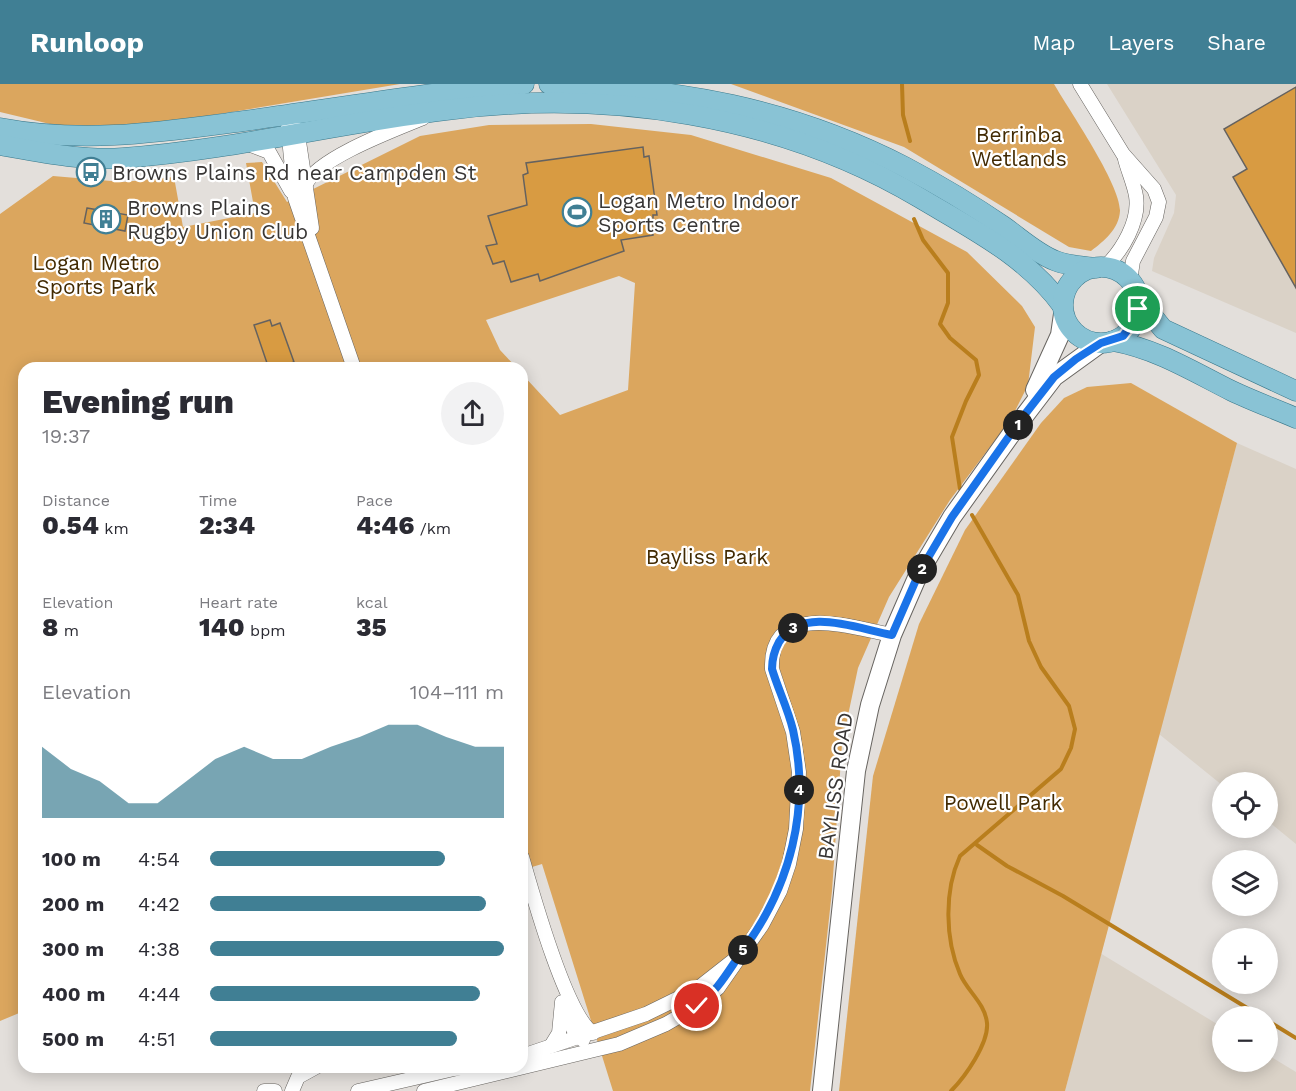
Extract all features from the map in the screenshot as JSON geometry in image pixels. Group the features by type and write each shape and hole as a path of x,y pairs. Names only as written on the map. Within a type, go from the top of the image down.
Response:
{"main road":[{"path":"0,128 71,138 132,135 289,115 448,90 525,84"},
{"path":"549,84 607,86 689,95 765,111 838,137 904,166 968,202 1054,261 1100,267 1123,274 1163,329 1296,391"},
{"path":"0,145 59,155 121,158 293,136 445,110 509,103 568,103 634,107 701,117 770,133 828,154 903,188 998,244 1033,271 1063,310 1068,326 1077,335 1088,341 1145,348 1233,391 1296,418"},
{"path":"1063,310 1069,284 1076,276 1100,267"},
{"path":"1107,342 1130,329 1136,319 1134,289"}],"street":[{"path":"1080,84 1123,154 1154,189 1159,202 1156,217 1134,261 1134,289"},
{"path":"306,184 312,172 327,163 377,137 445,110"},
{"path":"289,115 306,184 312,228 310,236"},
{"path":"293,136 296,198"},
{"path":"241,143 269,153 296,198 352,362"},
{"path":"1100,267 1119,254 1135,217 1137,197 1123,154"},
{"name":"BAYLISS ROAD","path":"1022,418 1060,335 1063,310"},
{"name":"BAYLISS ROAD","path":"822,1091 856,771 870,705 892,635 919,573 952,517 1022,418 1054,377 1107,342"},
{"path":"461,1091 532,1074 582,1054 642,1035 697,1006 718,988 762,925 780,891 789,864 796,830 799,772 793,732 772,669 772,658 776,647 785,633 800,623 820,621 892,635"},
{"path":"528,876 564,988 577,1037 586,1042 593,1042 697,1006"},
{"path":"528,1053 646,1014 697,988 738,957"},
{"path":"564,988 576,1011 593,1033"},
{"path":"551,1046 559,1033 564,988"},
{"path":"528,1067 582,1054"},
{"path":"292,1091 298,1077 305,1073"},
{"path":"358,1091 440,1073"},
{"path":"424,1091 501,1073"},
{"path":"264,1091 275,1091"}],"shaded area":[{"path":"1107,84 1296,84 1296,333 1152,271 1154,258 1174,213 1176,195"},
{"path":"1237,443 1296,469 1296,844 1278,829 1278,772 1212,772 1212,777 1159,734"},
{"path":"1100,953 1212,1021 1212,1072 1278,1072 1278,1061 1296,1072 1296,1091 1065,1091"}],"green space":[{"path":"0,84 400,84 141,127 71,129 0,112"},
{"name":"Berrinba Wetlands","path":"731,84 1054,84 1104,166 1118,199 1120,211 1117,223 1110,234 1091,251 1069,247 904,147"},
{"name":"Bayliss Park","path":"591,124 691,135 831,178 967,252 1022,306 1035,327 1028,385 1011,419 950,500 889,597 858,668 842,744 832,891 810,1091 613,1091 542,864 528,868 528,380 560,415 628,390 635,283 619,276 486,320 500,350 511,362 18,362 18,1014 0,1021 0,214 53,176 123,182 174,177 183,227 255,213 246,163 262,162 287,202 420,136 489,125"},
{"name":"Powell Park","path":"1131,383 1237,443 1065,1091 839,1091 873,776 919,624 965,530 1041,423 1064,398 1087,387"}],"building":[{"path":"1296,87 1296,288 1233,177 1247,169 1224,129"},
{"name":"Logan Metro Indoor Sports Centre","path":"643,147 644,157 649,156 657,215 653,215 653,235 621,240 624,251 540,281 538,274 511,282 504,261 493,264 486,246 497,244 488,216 527,205 523,175 528,173 526,163"},
{"name":"Browns Plains Rugby Union Club","path":"87,208 128,215 125,231 84,223"},
{"path":"270,320 272,326 280,323 294,362 267,362 254,325"}],"waterway":[{"path":"902,84 903,115 910,141"},
{"path":"914,219 923,240 948,273 948,303 940,324 950,338 976,360 979,375 952,437 960,489"},
{"path":"951,1091 969,1069 980,1050 987,1031 986,1016 963,980 951,946 948,915 951,884 955,870 960,856 1061,769 1071,748 1075,729 1069,706 1041,667 1029,641 1018,595 972,515"},
{"path":"977,845 1007,866 1063,896 1244,1006"},
{"path":"1278,1027 1296,1038"}],"place":[{"name":"Browns Plains Rd near Campden St","path":"91,172"},
{"name":"Logan Metro Indoor Sports Centre","path":"577,212"},
{"name":"Browns Plains Rugby Union Club","path":"106,219"}],"route":[{"path":"697,1006 718,988 762,925 780,891 789,864 799,803 799,772 793,732 772,669 772,658 776,647 785,633 800,623 820,621 892,635 919,573 952,517 1022,418 1054,377 1076,359 1101,343 1123,336 1136,319 1138,309"}],"park label":[{"name":"Logan Metro Sports Park","path":"96,274"}]}
